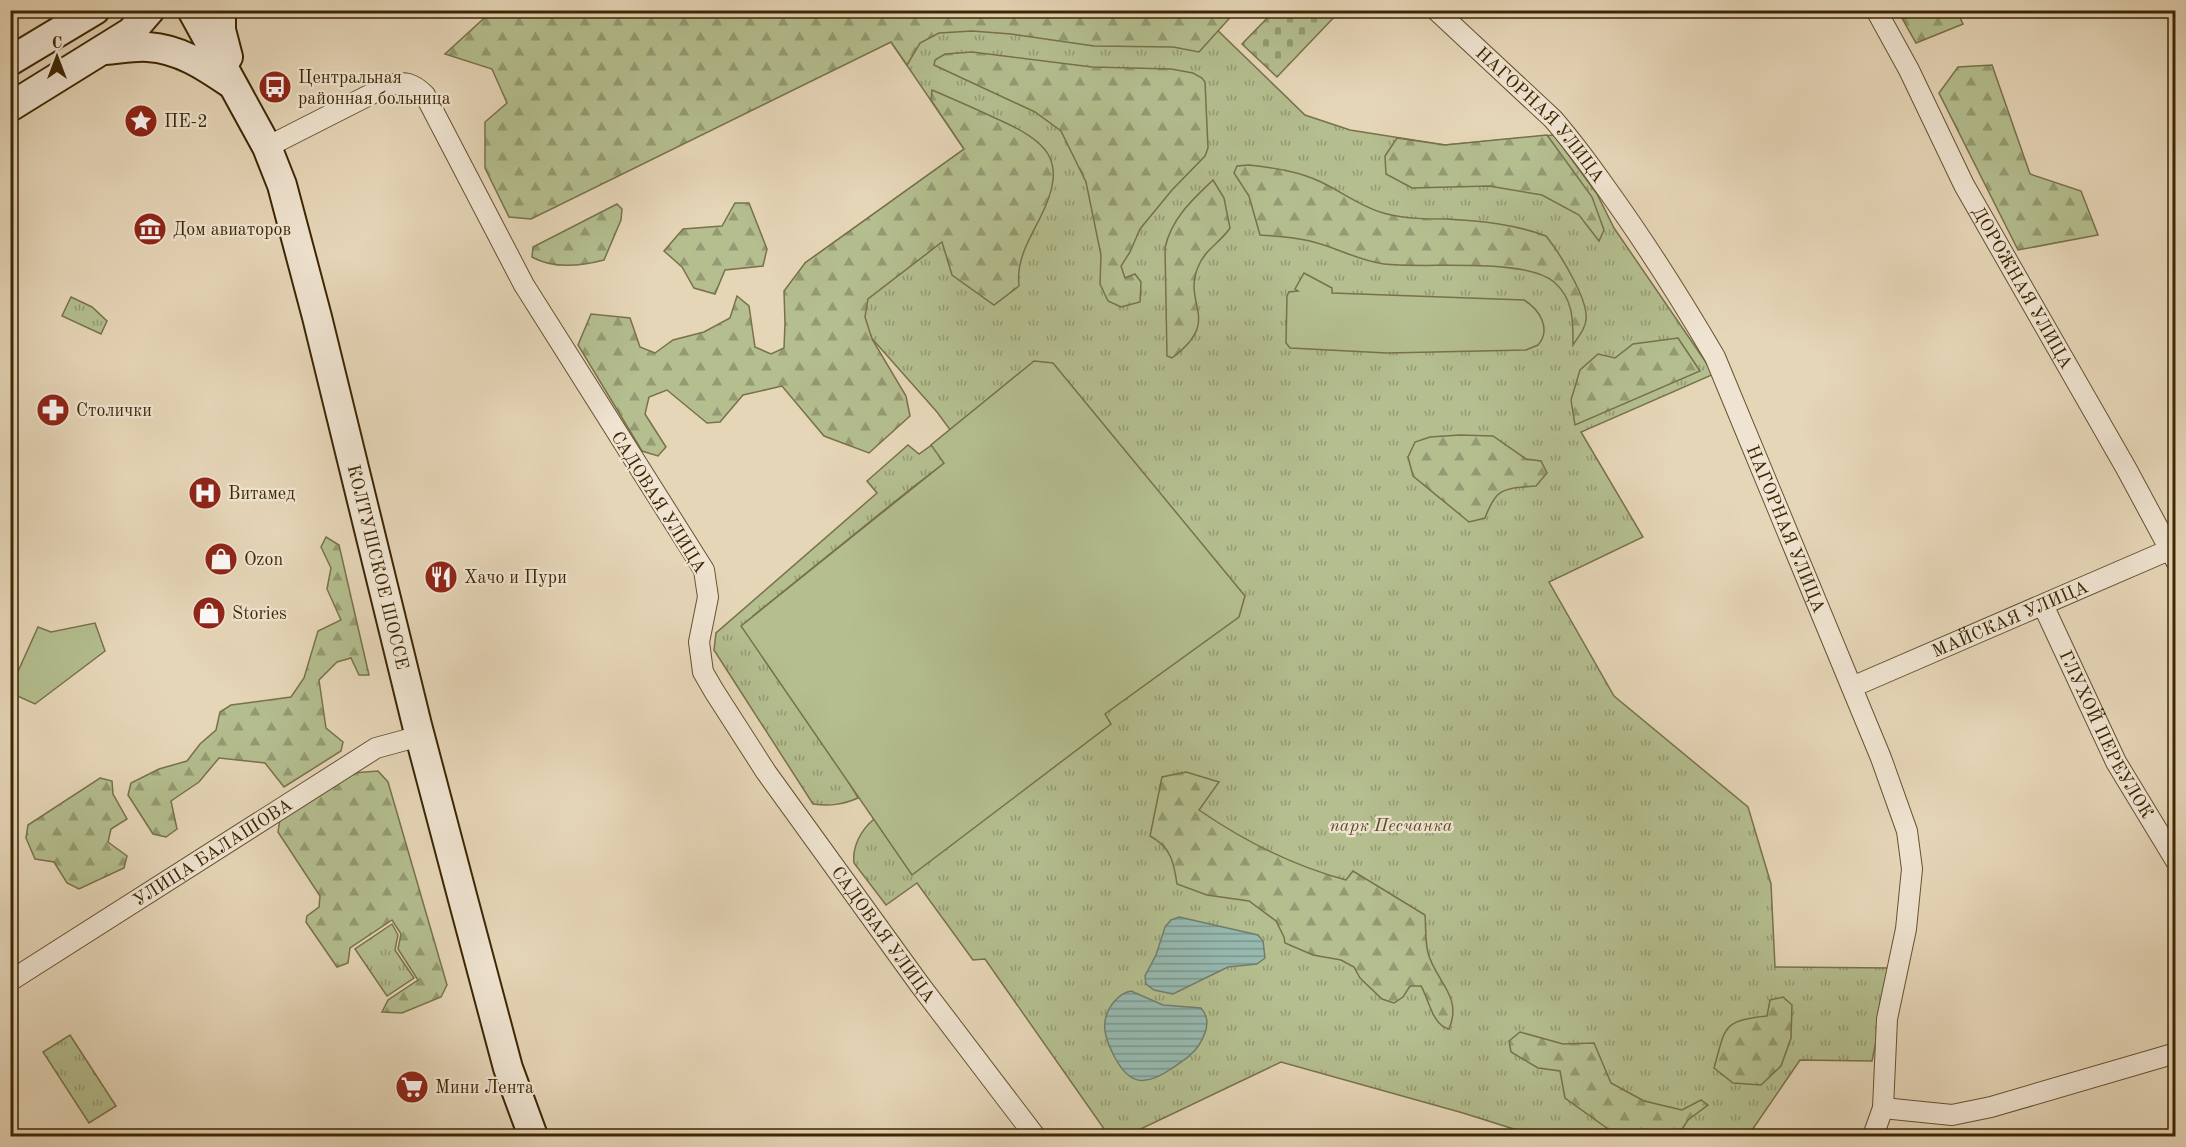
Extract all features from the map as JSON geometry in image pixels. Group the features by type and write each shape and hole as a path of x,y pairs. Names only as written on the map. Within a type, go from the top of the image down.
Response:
{"main road":[{"path":"10,61 95,10"},
{"path":"10,107 131,32 150,10"},
{"name":"КОЛТУШСКОЕ ШОССЕ","path":"192,10 267,147 282,185 317,317 420,736 508,1068 533,1137"},
{"path":"221,10 221,30 235,85"},
{"path":"105,50 148,47 172,51 194,60 235,85"}],"street":[{"name":"НАГОРНАЯ УЛИЦА","path":"1436,10 1553,119 1568,136 1680,297 1715,357 1899,804 1907,831 1912,869 1906,929 1887,1019 1882,1108 1873,1137"},
{"name":"ДОРОЖНАЯ УЛИЦА","path":"1876,10 1909,70 1964,185 2126,468 2172,556"},
{"name":"САДОВАЯ УЛИЦА","path":"267,147 388,85 403,82 416,85 425,95 524,285 704,570 708,597 699,642 703,672 714,691 773,782 920,985 1035,1137"},
{"name":"МАЙСКАЯ УЛИЦА","path":"1852,687 2043,605 2172,556"},
{"name":"ГЛУХОЙ ПЕРЕУЛОК","path":"2043,605 2116,762 2175,861"},
{"name":"УЛИЦА БАЛАШОВА","path":"10,981 376,748 420,736"},
{"path":"1882,1108 1952,1115 1990,1107 2175,1053"}],"green space":[{"path":"492,11 1236,11 1199,52 1173,47 1094,46 972,31 939,33 920,43 907,65 891,42 531,219 509,217 485,168 485,122 507,103 492,69 445,54"},
{"name":"парк Песчанка","path":"936,11 1163,11 1212,25 1305,115 1350,130 1445,145 1554,135 1597,194 1614,228 1714,374 1581,432 1643,537 1549,582 1614,696 1748,807 1771,884 1775,967 1891,968 1872,1061 1800,1060 1748,1136 1536,1136 1281,1062 1126,1136 1109,1136 985,959 973,960 917,883 886,905 854,863 854,851 861,834 873,820 999,422 913,487 753,616 858,798 836,804 813,804 714,650 716,633 877,493 867,481 908,445 919,454 951,431 937,412 805,263 964,149 891,42"},
{"path":"1274,11 1340,11 1277,77 1242,44"},
{"path":"1898,11 1957,11 1963,24 1916,43"},
{"path":"972,52 1092,67 1171,69 1193,73 1205,82 1208,148 1205,156 1172,190 1140,229 1121,266 1125,278 1135,274 1141,282 1140,302 1121,307 1108,301 1100,284 1101,255 1086,182 1061,131 1035,112 934,65 935,60 945,54"},
{"path":"1992,65 2030,174 2081,191 2098,235 2018,250 1939,93 1958,67"},
{"path":"932,90 1028,135 1040,144 1053,166 1053,181 1049,198 1021,259 1019,286 994,305 952,275 942,242 868,299 865,317 872,339 906,396 910,416 869,453 824,436 782,386 743,395 720,422 707,423 667,390 649,397 645,414 666,447 658,456 642,451 578,345 591,314 630,318 640,347 655,353 673,340 704,332 730,318 737,296 749,306 755,347 771,354 784,348 784,291 805,263 964,149 931,100"},
{"path":"1547,135 1592,197 1604,230 1599,241 1579,215 1542,195 1489,186 1412,188 1386,174 1385,156 1397,138 1445,145"},
{"path":"1249,165 1304,175 1361,204 1387,214 1410,218 1497,224 1546,236 1565,264 1583,301 1586,320 1583,330 1573,345 1569,303 1554,282 1540,274 1521,269 1498,267 1384,264 1364,260 1310,241 1260,235 1249,196 1234,173 1237,166"},
{"path":"1213,180 1224,198 1230,228 1205,255 1198,267 1194,280 1194,292 1198,323 1187,345 1172,358 1167,356 1165,248 1177,219"},
{"path":"735,203 749,203 767,249 763,266 725,270 715,294 694,288 682,267 664,251 683,229 722,226"},
{"path":"617,204 622,209 621,220 604,260 586,264 558,265 532,257 533,247"},
{"path":"1304,273 1332,288 1332,293 1524,300 1539,314 1544,332 1538,345 1526,350 1387,353 1290,348 1286,343 1287,296 1289,292 1298,291 1295,289"},
{"path":"71,297 92,307 107,321 101,334 62,316"},
{"path":"1678,338 1700,371 1575,425 1571,400 1580,370 1598,354 1615,358 1633,344"},
{"path":"1034,361 1053,363 1245,596 1239,617 1105,714 1111,724 912,875 741,626 944,463 931,445"},
{"path":"1493,436 1526,459 1541,461 1547,473 1536,486 1503,491 1494,500 1485,518 1469,522 1413,476 1408,457 1415,442 1430,437"},
{"path":"326,537 339,545 369,675 359,675 351,658 337,662 319,680 326,728 343,742 341,751 284,787 265,763 219,758 199,782 171,801 177,829 166,837 153,834 128,795 131,783 159,769 187,761 200,744 216,730 220,712 231,705 291,697 304,678 318,631 341,620 327,589 331,568 321,547"},
{"path":"95,623 105,651 35,704 11,693 11,687 38,627 51,632"},
{"path":"378,771 388,782 447,985 441,997 402,1013 382,1012 388,1000 418,980 398,949 401,934 392,920 350,948 348,963 337,967 306,922 307,916 319,907 320,896 278,832 280,819 353,773"},
{"path":"1186,772 1219,782 1199,810 1234,832 1307,868 1346,880 1353,871 1425,915 1428,953 1451,998 1453,1007 1449,1029 1443,1027 1435,1017 1421,986 1410,986 1403,997 1394,1003 1382,999 1360,978 1354,967 1341,960 1313,955 1285,943 1276,921 1249,901 1207,895 1177,884 1167,850 1150,836 1162,777"},
{"path":"100,778 112,781 113,794 127,819 111,829 108,842 127,856 124,868 79,889 67,883 54,862 35,859 26,838 28,825"},
{"path":"392,924 398,935 395,950 414,978 387,996 355,949"},
{"path":"1783,997 1792,1005 1791,1038 1781,1066 1761,1085 1733,1083 1714,1068 1728,1028 1741,1020 1767,1016 1770,1000"},
{"path":"1520,1032 1563,1044 1594,1043 1611,1083 1644,1101 1682,1110 1701,1100 1708,1105 1688,1120 1678,1135 1618,1136 1565,1098 1560,1071 1538,1068 1511,1052 1509,1041"},
{"path":"70,1035 116,1106 89,1123 43,1052"}],"water":[{"path":"1179,917 1258,935 1263,941 1265,958 1257,964 1228,967 1173,994 1154,990 1146,984 1145,976 1156,955 1165,927 1171,920"},
{"path":"1131,991 1163,1005 1201,1008 1207,1022 1202,1041 1190,1056 1161,1075 1144,1081 1137,1080 1124,1072 1107,1041 1105,1028 1106,1016 1113,1003 1126,992"}],"place":[{"name":"Центральная районная больница","path":"275,87"},
{"name":"ПЕ-2","path":"141,121"},
{"name":"Дом авиаторов","path":"150,229"},
{"name":"Столички","path":"53,410"},
{"name":"Витамед","path":"205,493"},
{"name":"Ozon","path":"221,559"},
{"name":"Хачо и Пури","path":"441,577"},
{"name":"Stories","path":"209,613"},
{"name":"Мини Лента","path":"412,1087"}]}
